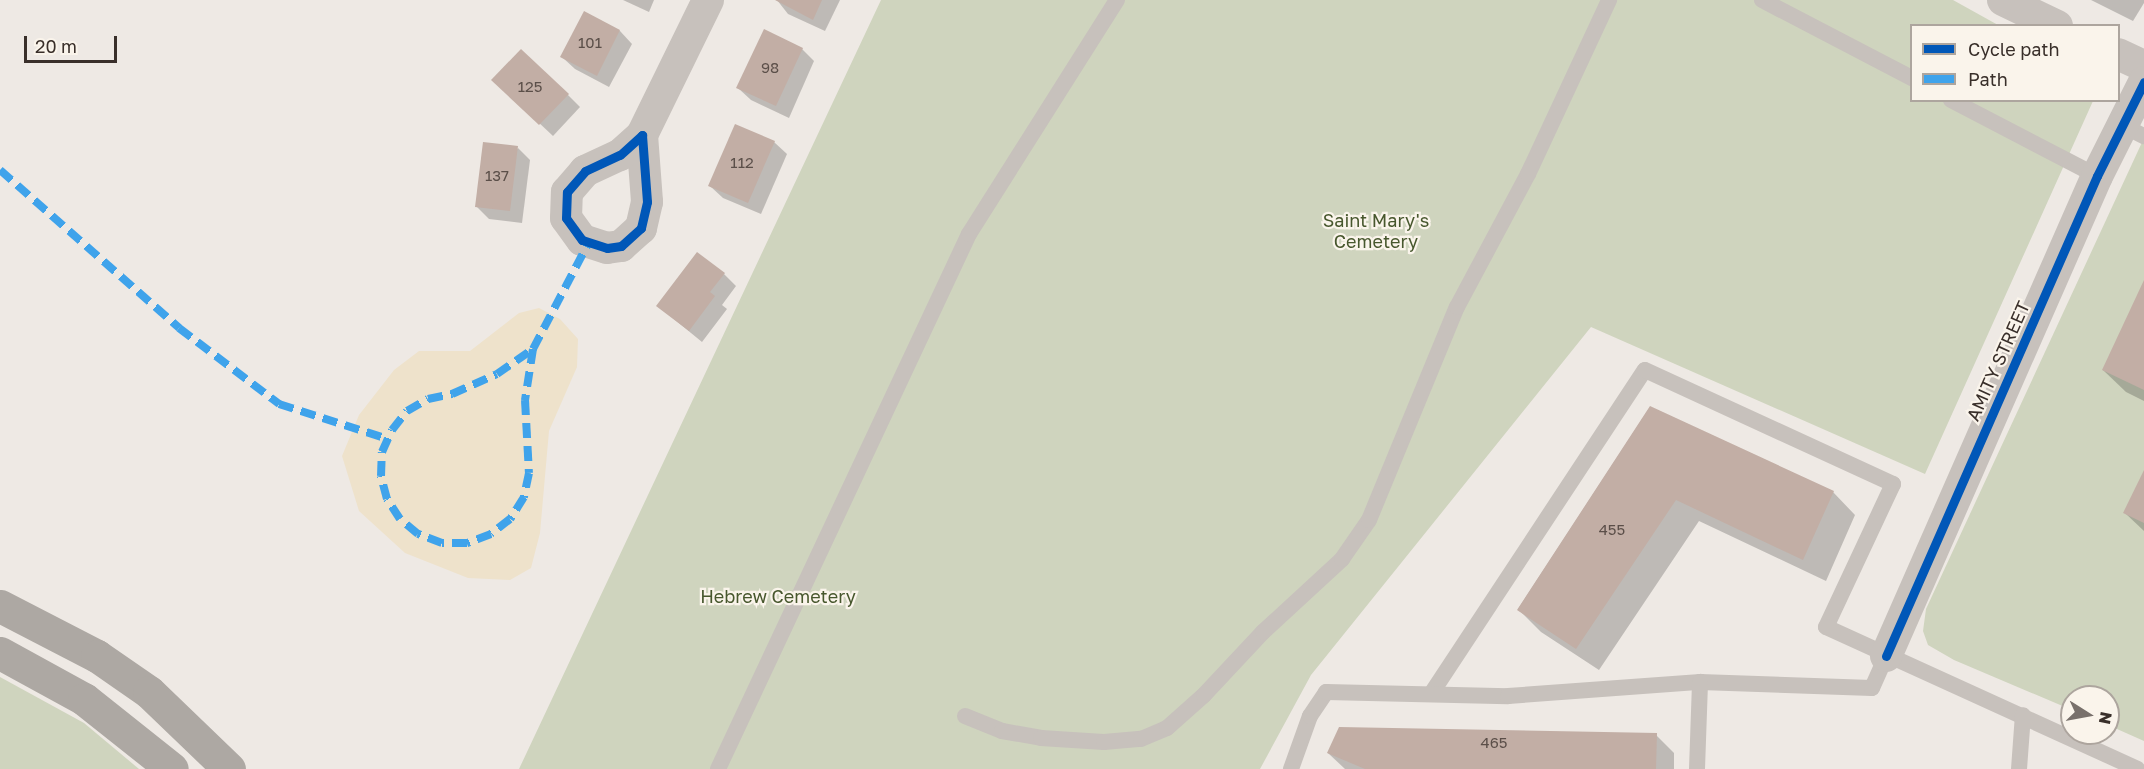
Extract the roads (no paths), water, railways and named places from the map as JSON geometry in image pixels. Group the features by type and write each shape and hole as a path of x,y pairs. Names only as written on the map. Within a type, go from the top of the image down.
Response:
{"highway":[{"path":"0,606 97,656 149,692 229,769"},
{"path":"0,653 84,699 172,769"}],"street":[{"path":"642,135 708,0"},
{"path":"2003,0 2053,24"},
{"path":"2120,55 2144,66"},
{"name":"AMITY STREET","path":"1886,656 2097,176 2133,130 2144,82"}],"lane":[{"path":"718,769 969,234 1118,0"},
{"path":"965,716 1002,731 1041,738 1104,742 1141,739 1167,728 1197,702 1263,632 1342,559 1369,520 1456,307 1528,174 1609,0"},
{"path":"1762,0 1910,77"},
{"path":"1955,102 2097,176"},
{"path":"1431,694 1645,370 1893,484 1826,627 2137,769"},
{"path":"1291,769 1310,716 1326,692 1508,696 1700,681 1872,688 1886,656"},
{"path":"1697,769 1700,681"},
{"path":"2019,769 2022,715"}],"park label":[{"name":"Saint Mary's Cemetery","path":"1376,231"},
{"name":"Hebrew Cemetery","path":"778,596"}]}
